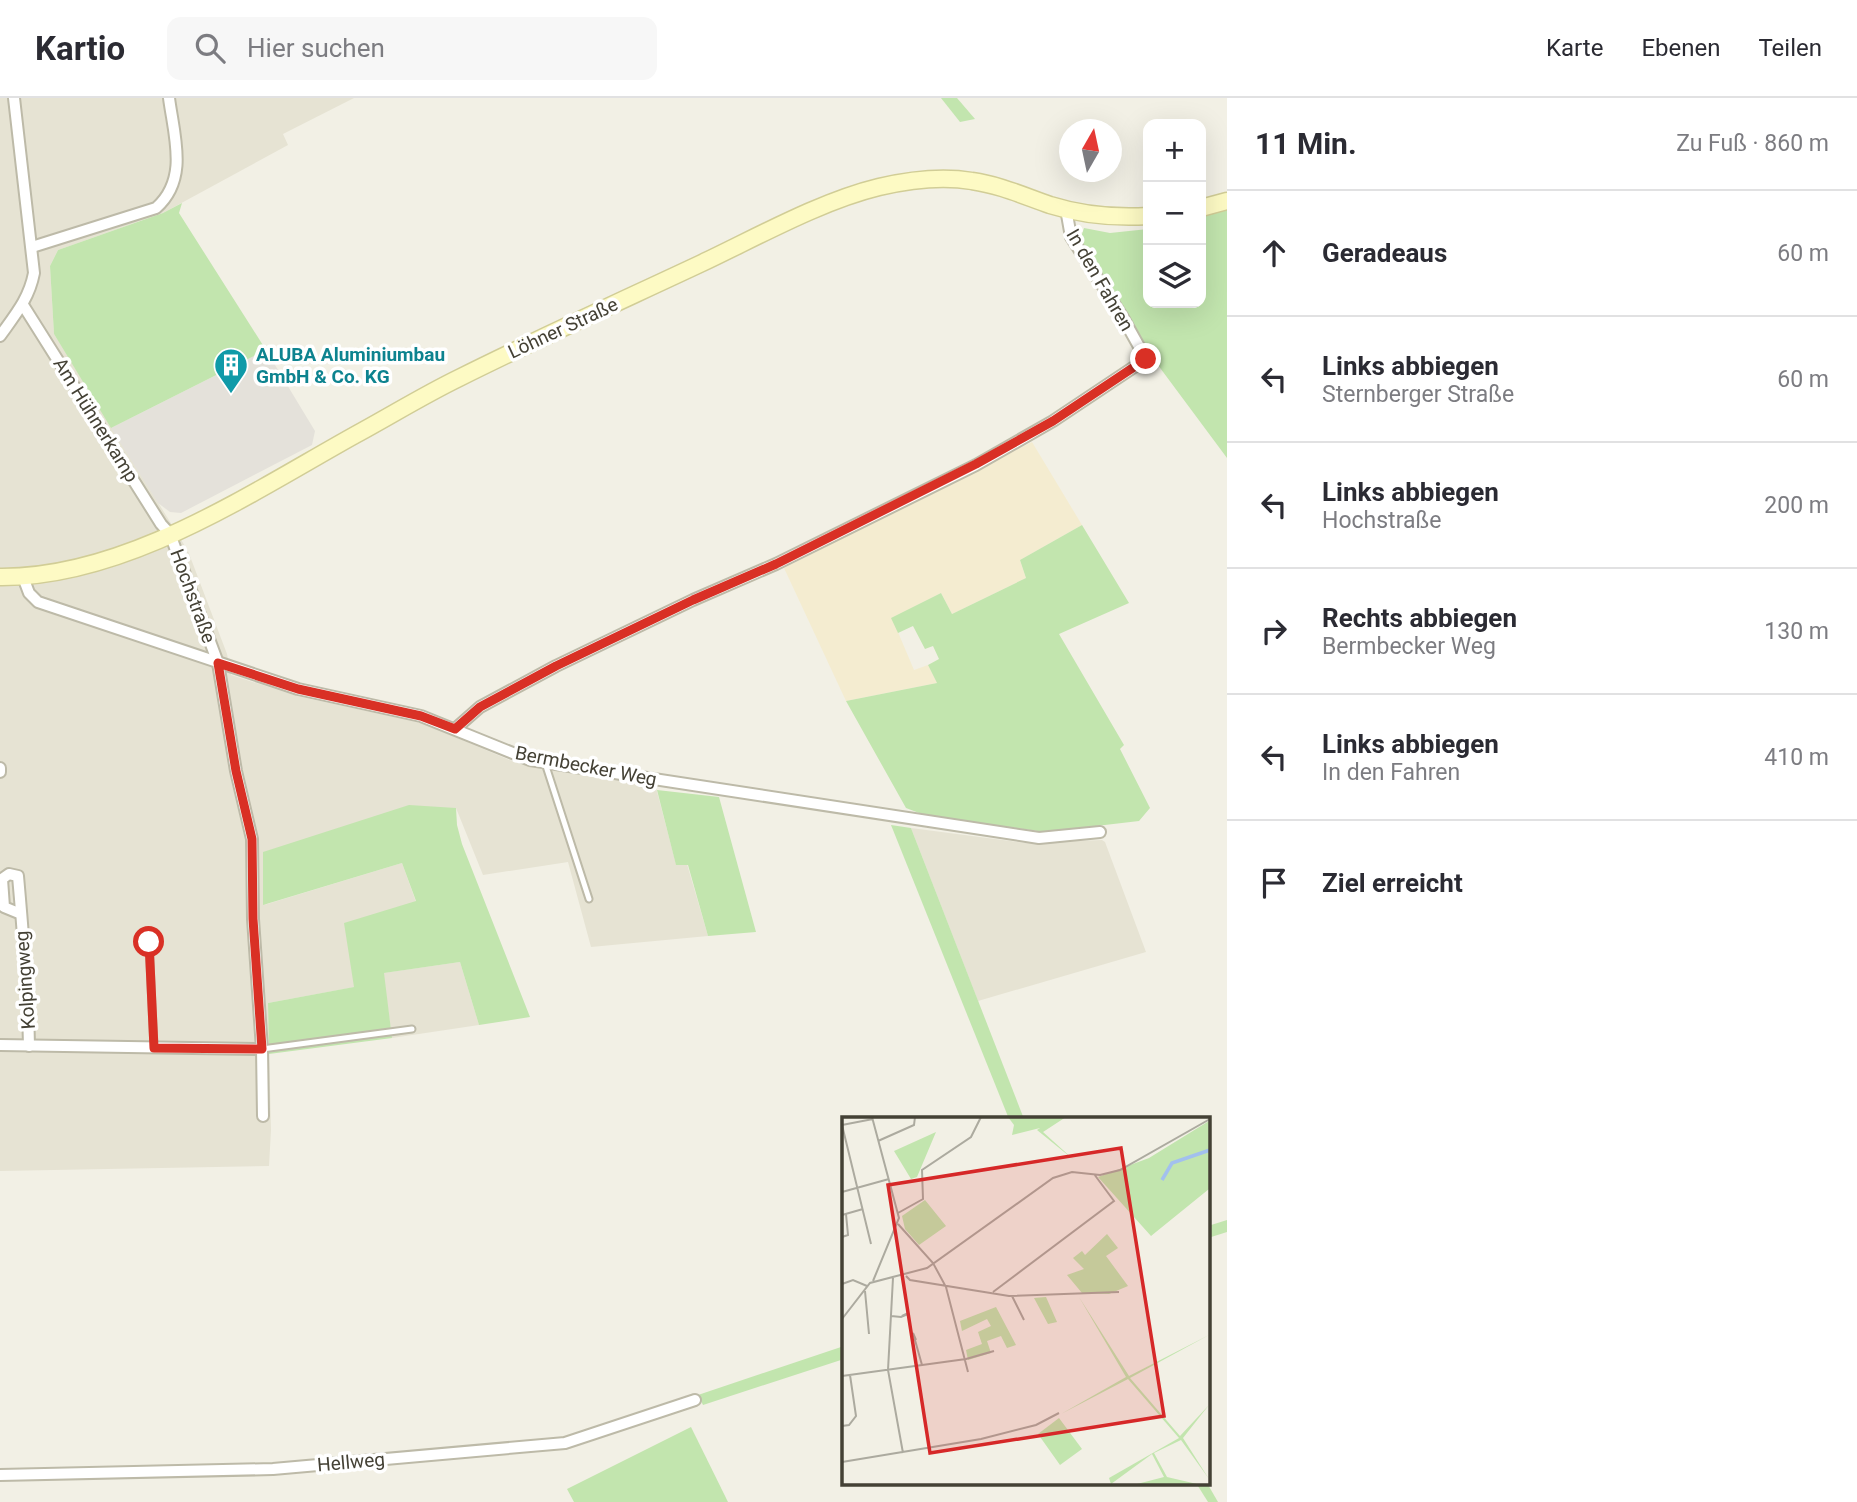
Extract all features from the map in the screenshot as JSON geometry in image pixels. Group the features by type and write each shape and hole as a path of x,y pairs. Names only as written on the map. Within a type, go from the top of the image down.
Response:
{"main road":[{"name":"Löhner Straße","path":"0,577 52,574 103,562 170,534 456,379 850,196 907,181 955,179 998,186 1096,216 1143,216"},
{"path":"1206,207 1227,201"}],"street":[{"path":"0,336 23,305 34,273 14,98"},
{"path":"32,247 156,208 168,198 178,168 169,98"},
{"name":"In den Fahren","path":"455,729 480,707 556,666 693,600 776,564 976,464 1053,421 1146,359 1071,237 1066,209"},
{"name":"Am Hühnerkamp","path":"23,305 161,524 170,534"},
{"name":"Hochstraße","path":"170,534 218,663 236,771 252,839 253,919 262,1049 263,1116"},
{"name":"Bermbecker Weg","path":"23,577 29,593 38,602 298,689 421,716 545,763 1039,838 1100,832"},
{"name":"Kolpingweg","path":"21,914 29,1001 29,1046"},
{"path":"0,1045 262,1049"},
{"name":"Hellweg","path":"0,1475 273,1469 565,1443 695,1400"}],"lane":[{"path":"545,763 589,899"},
{"path":"149,942 154,1048"},
{"path":"262,1049 412,1029"}],"shaded area":[{"path":"0,98 354,98 283,134 288,145 163,213 58,250 50,266 54,334 188,551 227,654 231,675 297,696 422,723 512,761 543,769 655,784 676,864 687,864 708,936 591,947 568,862 483,875 456,808 264,905 402,863 416,902 355,987 268,1003 271,1130 269,1166 0,1171"},
{"path":"266,350 315,431 312,445 181,513 170,512 158,503 111,428"},
{"path":"1032,442 1082,525 1020,560 1026,578 952,614 941,593 892,618 914,670 928,665 937,683 846,701 784,568"},
{"path":"911,828 1025,843 1102,840 1146,952 978,1001"},
{"path":"460,962 479,1025 392,1038 383,973"}],"green space":[{"path":"941,98 957,98 975,119 960,122"},
{"path":"182,203 179,213 266,350 111,428 54,334 50,266 58,250 163,213"},
{"path":"1227,208 1227,458 1149,353 1080,240 1084,228 1110,233 1143,230 1143,308 1206,308 1206,214"},
{"path":"1082,525 1129,603 1059,634 1124,745 1120,749 1150,808 1139,821 1045,832 927,816 906,808 846,701 937,683 928,665 939,659 933,646 925,649 913,626 898,633 891,618 941,593 952,614 1026,578 1020,560"},
{"path":"657,790 719,797 756,932 708,936 688,865 676,865"},
{"path":"409,805 456,808 462,844 530,1017 479,1025 460,962 384,973 392,1038 269,1054 268,1003 354,987 344,923 416,901 402,863 263,905 263,852"},
{"path":"891,825 911,828 1023,1117 1008,1117"},
{"path":"1227,1220 1227,1232 1210,1237 1210,1225"},
{"path":"842,1347 842,1360 703,1405 698,1395"},
{"path":"691,1427 728,1502 574,1502 567,1489"},
{"path":"1197,1484 1208,1484 1218,1502 1208,1502"}],"place":[{"name":"ALUBA Aluminiumbau GmbH & Co. KG","path":"231,395"}],"route":[{"path":"149,942 154,1048 262,1049 253,919 252,839 236,771 218,663 298,689 421,716 455,729 480,707 556,666 693,600 776,564 976,464 1053,421 1146,359"}]}
